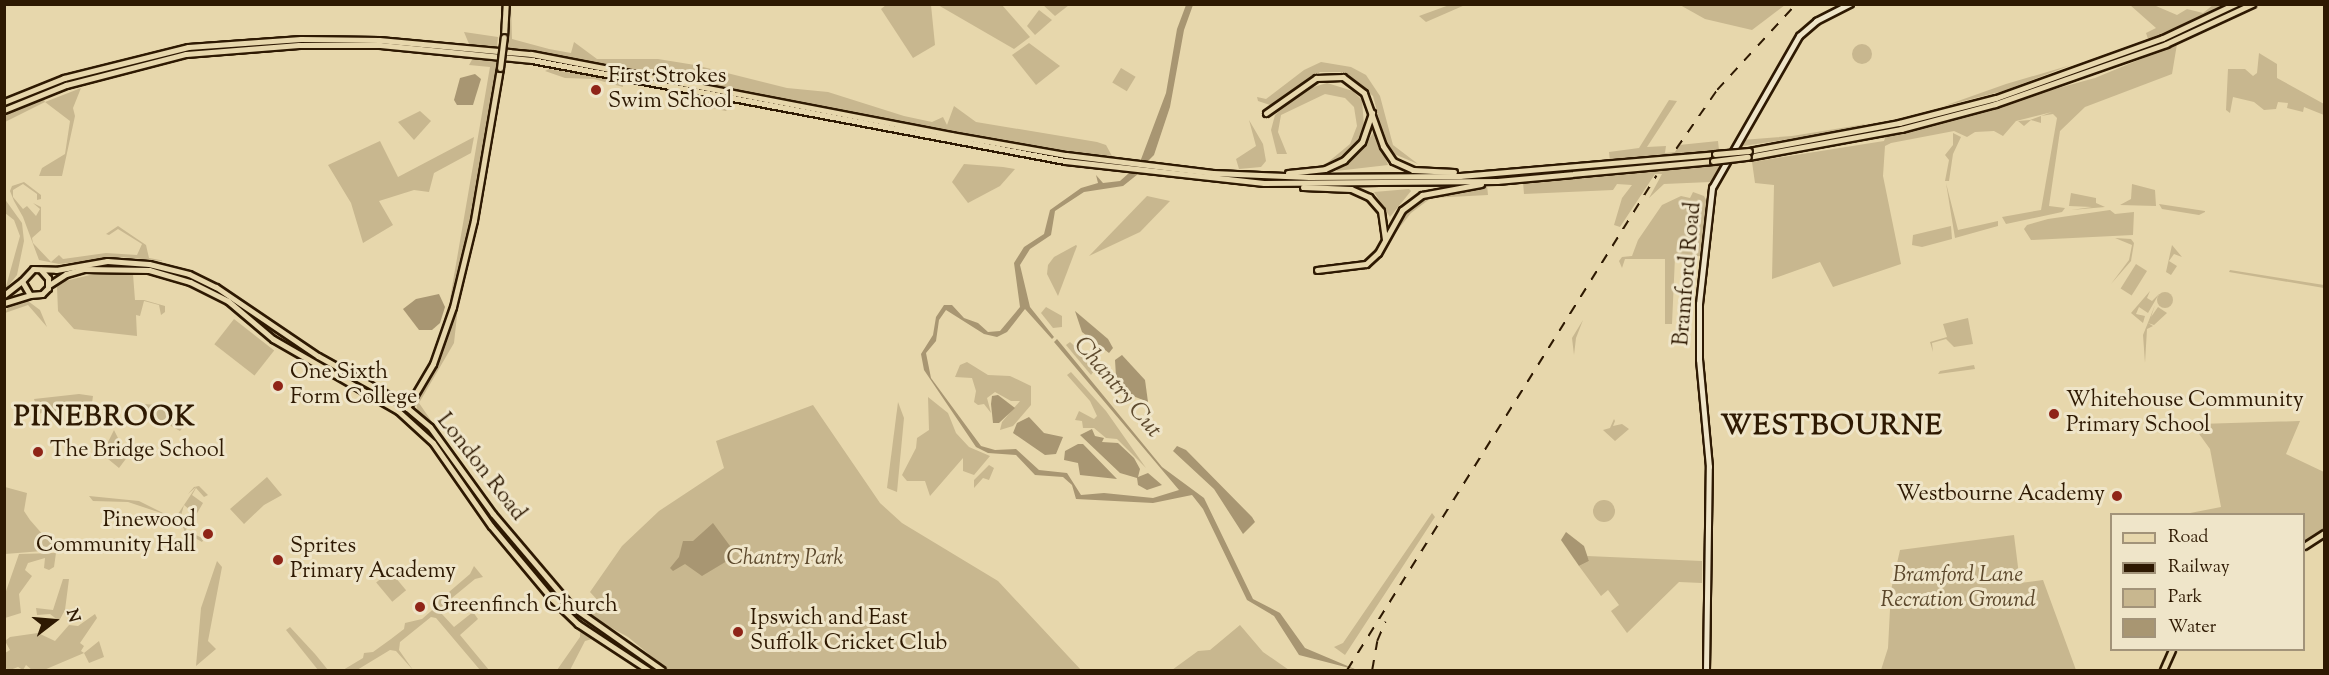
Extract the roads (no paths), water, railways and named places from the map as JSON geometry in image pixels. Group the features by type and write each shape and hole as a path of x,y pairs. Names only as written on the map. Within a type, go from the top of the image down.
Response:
{"main road":[{"path":"4,295 22,281 30,270 107,261 149,264 189,274 318,356 405,407 417,394 439,349 465,261 500,68 506,4"},
{"name":"Bramford Road","path":"1706,670 1709,467 1699,360 1699,315 1712,188 1799,36 1816,21 1850,4"},
{"path":"4,110 66,85 186,54 299,45 380,45 532,60 946,137 1102,162 1264,183 1496,177 1713,161 1899,123 1996,98 2163,38 2235,4"},
{"path":"1153,169 1213,173 1496,177 1715,154 1749,154 1901,129 1995,104 2166,44 2252,4"},
{"path":"4,102 64,78 188,48 301,39 379,40 475,46 574,61 946,137"},
{"path":"1266,113 1300,87 1330,75 1349,79 1360,87 1372,113 1383,147 1399,165 1419,171 1496,177"},
{"path":"1279,174 1324,170 1344,160 1362,142 1372,113"},
{"path":"1317,270 1359,267 1373,258 1402,210 1422,195 1496,177"},
{"path":"1278,183 1361,193 1381,211 1385,240"},
{"name":"London Road","path":"49,286 66,274 107,266 149,270 190,282 238,310 285,346 405,407 430,427 493,514 571,606 662,670"},
{"path":"4,303 42,294 49,286 47,275 41,270"},
{"path":"22,281 30,295"},
{"path":"238,310 250,311 285,346"},
{"path":"417,394 417,411 430,427"},
{"name":"London Road","path":"405,407 491,526 552,599 578,624 648,670"},
{"path":"2305,545 2325,533"},
{"path":"2163,670 2172,651"}],"water":[{"path":"1186,5 1193,5 1184,30 1170,107 1154,155 1146,163 1140,162 1166,93 1177,29"},
{"path":"475,74 481,79 473,105 457,105 454,100 460,78"},
{"path":"1129,173 1138,174 1123,186 1084,192 1055,211 1051,235 1030,249 1020,265 1030,307 1054,337 1052,339 1025,309 1007,332 997,337 984,334 946,310 939,320 936,341 926,353 931,378 981,446 995,450 1016,449 1039,470 1067,473 1081,495 1104,493 1153,498 1179,490 1054,342 1057,339 1162,467 1204,498 1253,599 1280,613 1305,648 1357,670 1299,655 1274,616 1247,600 1203,509 1192,495 1153,503 1076,499 1072,485 1063,477 1035,475 1016,455 988,453 976,447 924,370 921,354 933,335 936,317 944,305 952,305 964,318 978,323 988,332 1000,331 1020,307 1014,263 1024,247 1044,234 1050,210 1081,188 1098,183 1096,175 1103,183 1120,181"},
{"path":"439,294 445,307 440,323 432,330 419,330 403,309 416,299"},
{"path":"1075,311 1108,339 1113,348 1109,353 1082,332"},
{"path":"1122,355 1145,380 1148,402 1128,394 1116,376 1115,360"},
{"path":"998,395 1015,408 999,423 993,423 992,396"},
{"path":"1029,417 1044,433 1063,437 1056,454 1045,455 1013,433 1017,423"},
{"path":"1092,429 1095,436 1104,438 1102,442 1118,443 1134,458 1140,469 1138,477 1148,473 1162,485 1147,490 1138,485 1137,478 1120,473 1080,435"},
{"path":"1078,444 1083,444 1117,479 1080,475 1078,463 1064,460 1065,451"},
{"path":"1177,446 1186,450 1252,517 1255,522 1243,534 1214,489 1173,451"},
{"path":"713,523 733,550 727,561 702,576 685,564 673,571 670,568 679,557 683,541 693,541"},
{"path":"1566,532 1584,546 1589,561 1579,566 1561,540"}],"railway":[{"path":"1676,149 1717,90 1796,4"},
{"path":"1347,670 1656,176"},
{"path":"1372,670 1377,641 1385,622"}],"place":[{"name":"First Strokes Swim School","path":"596,90"},
{"name":"One Sixth Form College","path":"278,386"},
{"name":"Whitehouse Community Primary School","path":"2054,414"},
{"name":"The Bridge School","path":"38,452"},
{"name":"Westbourne Academy","path":"2117,496"},
{"name":"Pinewood Community Hall","path":"208,534"},
{"name":"Sprites Primary Academy","path":"278,560"},
{"name":"Greenfinch Church","path":"420,607"},
{"name":"Ipswich and East Suffolk Cricket Club","path":"738,632"}],"district":[{"name":"PINEBROOK","path":"105,418"},
{"name":"WESTBOURNE","path":"1832,427"}],"water label":[{"name":"Chantry Cut","path":"1117,388"}],"park label":[{"name":"Chantry Park","path":"785,560"},
{"name":"Bramford Lane Recration Ground","path":"1958,588"}]}
